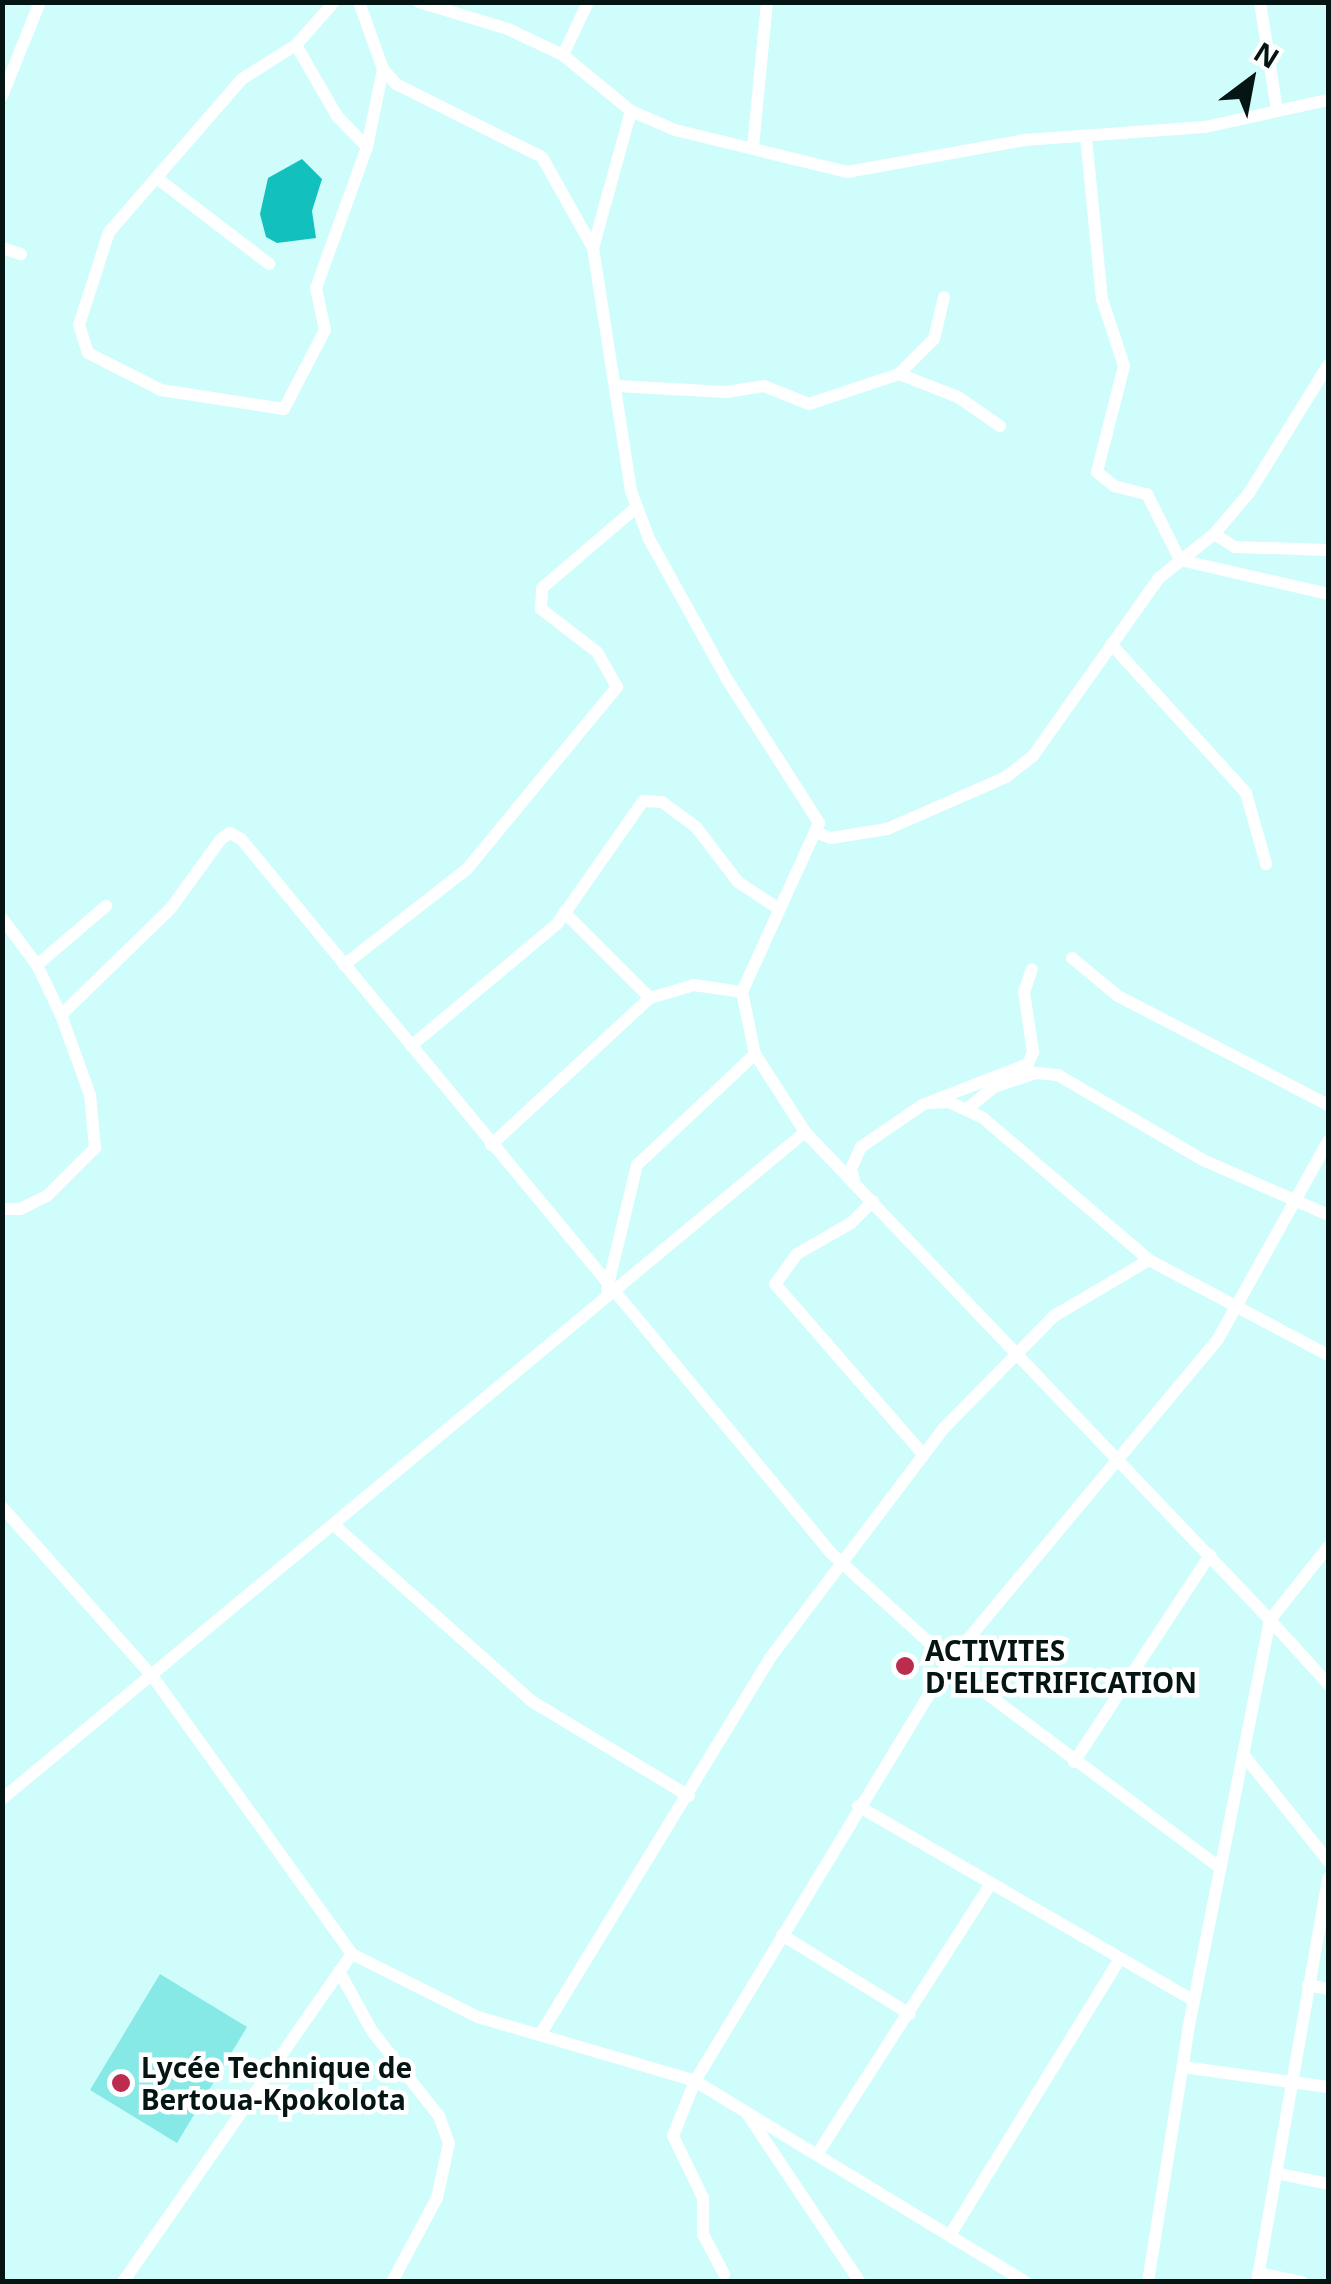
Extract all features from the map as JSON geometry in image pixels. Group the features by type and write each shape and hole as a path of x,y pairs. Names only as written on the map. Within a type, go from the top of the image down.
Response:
{"street":[{"path":"2,96 40,2"},
{"path":"334,2 296,45 242,79 100,248 79,340 88,354 160,390 279,412 325,330 316,288 367,147 383,69"},
{"path":"359,2 383,69 410,94 542,157 593,248 637,507 728,681 819,822 776,907 742,992 756,1054 805,1132 1012,1354 1118,1456 1328,1684"},
{"path":"419,2 508,29 563,55 630,111 675,130 848,172 1024,140 1204,127 1328,100"},
{"path":"563,55 588,2"},
{"path":"752,147 768,2"},
{"path":"1260,2 1277,110"},
{"path":"296,45 337,116 367,147"},
{"path":"593,248 630,111"},
{"path":"1086,136 1102,299 1124,366 1096,472 1114,486 1147,494 1180,560"},
{"path":"158,179 269,264"},
{"path":"2,248 20,254"},
{"path":"618,386 726,392 764,386 809,404 900,374 934,339 944,296"},
{"path":"815,832 831,838 887,828 1006,777 1033,756 1111,644 1180,560 1214,534 1249,494 1328,365"},
{"path":"900,374 958,397 1000,426"},
{"path":"344,965 467,869 618,687 597,652 541,608 542,588 637,507"},
{"path":"1214,534 1235,546 1328,550"},
{"path":"1180,560 1328,594"},
{"path":"1111,644 1246,793 1266,864"},
{"path":"411,1046 564,912 643,801 652,799 696,826 738,882 776,907"},
{"path":"60,1015 172,908 230,834 344,965 609,1292 840,1562 950,1662 1074,1762 1219,1867"},
{"path":"37,965 106,906"},
{"path":"564,912 650,998"},
{"path":"2,918 37,965 60,1015 90,1095 95,1148 47,1196 20,1209 2,1209"},
{"path":"1072,958 1118,996 1328,1105"},
{"path":"854,1182 851,1170 862,1147 930,1102 1028,1064 1033,1052 1024,992 1032,969"},
{"path":"491,1144 650,998 694,985 742,992"},
{"path":"609,1292 637,1166 756,1054"},
{"path":"968,1108 994,1087 1036,1073 1058,1076 1292,1204 1328,1215"},
{"path":"930,1102 968,1108 1149,1260 1328,1355"},
{"path":"2,1800 805,1132"},
{"path":"724,2274 704,2234 704,2198 673,2136 695,2081 858,1806 950,1662 1218,1339 1328,1140"},
{"path":"872,1201 851,1223 798,1254 775,1284 924,1454"},
{"path":"540,2035 770,1658 924,1454 1012,1354 1054,1316 1149,1260"},
{"path":"2,1506 153,1677 352,1954 478,2017 695,2081 1026,2282"},
{"path":"334,1525 533,1702 689,1796"},
{"path":"1148,2282 1194,2001 1270,1620 1328,1548"},
{"path":"1074,1762 1210,1555"},
{"path":"1243,1754 1328,1860"},
{"path":"858,1806 1194,2001"},
{"path":"1302,2282 1257,2277 1328,1878"},
{"path":"818,2153 991,1884"},
{"path":"782,1935 910,2014"},
{"path":"123,2282 352,1954"},
{"path":"950,2235 1119,1960"},
{"path":"339,1971 372,2031 439,2116 449,2143 436,2198 392,2282"},
{"path":"1308,1985 1328,1989"},
{"path":"1182,2067 1328,2087"},
{"path":"745,2110 860,2282"},
{"path":"1276,2173 1328,2184"}],"shaded area":[{"path":"302,159 322,179 312,211 316,238 277,243 266,237 260,214 268,178"},
{"path":"160,1974 247,2027 177,2143 90,2090"}],"place":[{"name":"ACTIVITES D'ELECTRIFICATION","path":"905,1666"},
{"name":"Lycée Technique de Bertoua-Kpokolota","path":"121,2083"}]}
